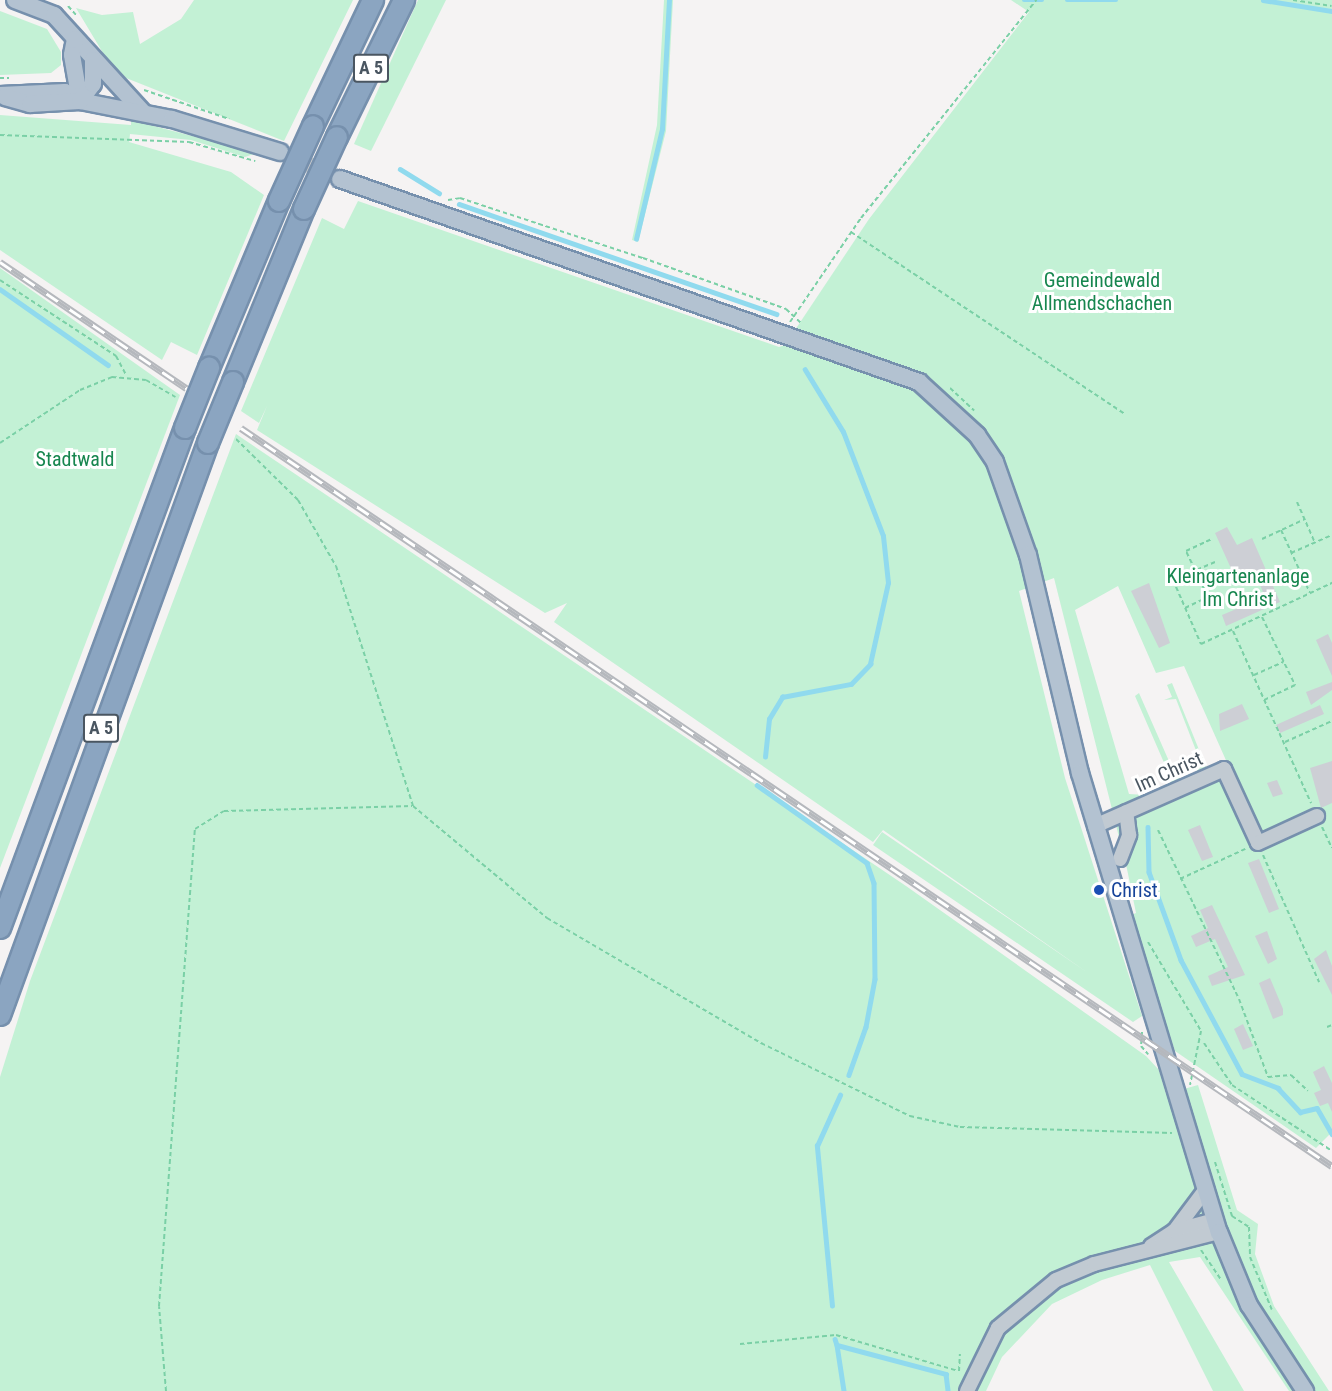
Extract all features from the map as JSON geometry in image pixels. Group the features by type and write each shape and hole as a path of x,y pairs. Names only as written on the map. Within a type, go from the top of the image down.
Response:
{"highway":[{"name":"A 5","path":"0,928 209,368 279,201 374,0"},
{"name":"A 5","path":"0,1015 232,382 304,209 404,0"}],"main road":[{"path":"15,0 54,15 143,112"},
{"path":"75,39 72,55 81,101"},
{"path":"81,101 93,84 93,60"},
{"path":"0,95 33,89 65,92 81,101 143,112 280,152"},
{"path":"340,179 786,332 919,382 951,406 995,462 1010,498 1037,587 1095,826 1217,1226 1249,1305 1305,1391"}],"street":[{"name":"Im Christ","path":"1095,826 1224,769 1258,843"},
{"path":"1120,859 1129,835 1126,812"},
{"path":"1258,843 1317,816"},
{"path":"1144,1250 1174,1231 1206,1189"},
{"path":"1174,1231 1217,1226"},
{"path":"967,1391 998,1328 1029,1299 1074,1271 1217,1226"}],"path":[{"path":"444,201 460,198 643,258 793,315 851,232 1036,0"},
{"path":"1293,0 1332,6"},
{"path":"132,86 232,120"},
{"path":"0,135 189,142 266,162"},
{"path":"851,232 1125,414"},
{"path":"0,279 116,356 126,375 176,397"},
{"path":"0,444 80,390 126,375"},
{"path":"236,439 298,500 336,566 413,806 547,918 647,980 847,1089 910,1116 960,1127 1178,1132 1175,1122"},
{"path":"1297,502 1315,543"},
{"path":"1262,539 1305,519"},
{"path":"1281,530 1310,593"},
{"path":"1292,553 1332,535"},
{"path":"1185,608 1208,597 1186,550 1212,538"},
{"path":"1215,562 1173,580 1201,644 1332,583"},
{"path":"1262,617 1294,685 1264,700"},
{"path":"1233,631 1332,848"},
{"path":"1254,675 1283,662"},
{"path":"1284,742 1332,721"},
{"path":"166,1391 159,1306 195,829 224,811 413,806"},
{"path":"1158,830 1239,999 1268,1077 1291,1075 1308,1091"},
{"path":"1180,879 1258,843 1319,982"},
{"path":"1327,1027 1332,1025"},
{"path":"1142,1026 1141,1046 1155,1063"},
{"path":"1203,1041 1232,1085 1332,1151"},
{"path":"1228,1204 1232,1216 1249,1227 1250,1257 1265,1296"},
{"path":"1190,1252 1201,1250"},
{"path":"740,1344 836,1335 958,1371"}],"green space":[{"path":"194,0 353,0 284,141 126,78 109,63 76,8 102,15 133,12 140,44 181,19"},
{"path":"418,0 446,0 371,151 354,144"},
{"path":"664,0 673,0 666,131 638,242 632,240 657,125"},
{"path":"1011,0 1332,0 1332,1132 1316,1148 1175,1051 1129,916 1136,913 1127,869 1054,578 1019,591 1065,778 1142,1016 1133,1022 873,845 882,832 1088,973 883,830 873,842 554,622 567,603 545,613 257,430 267,406 259,423 241,411 322,218 344,229 358,201 779,347 785,345 869,219 1029,12","holes":["1118,586 1156,673 1184,666 1229,767 1133,809 1131,802 1146,795 1129,794 1075,610"]},
{"path":"0,11 47,29 61,52 61,65 51,73 0,75"},
{"path":"0,115 131,125 131,120 257,153 245,157 191,140 130,134 129,142 231,172 264,195 197,355 171,342 162,360 0,250"},
{"name":"Stadtwald","path":"0,268 180,395 0,868"},
{"path":"236,434 906,886 1146,1056 1159,1070 1166,1094 1198,1085 1237,1210 1258,1224 1255,1254 1274,1306 1329,1391 1289,1391 1200,1257 1169,1262 1244,1391 1213,1391 1150,1265 1102,1280 1052,1304 1002,1357 986,1391 0,1391 0,1077 30,981"},
{"path":"1172,683 1206,767 1193,774 1202,766 1176,699 1164,700 1172,697 1167,685"},
{"path":"1139,693 1176,777 1185,779 1159,790 1172,781 1135,696"}],"building":[{"path":"1227,527 1237,545 1252,538 1280,602 1226,626 1222,615 1265,597 1256,575 1238,584 1215,533"},
{"path":"1149,583 1170,643 1159,648 1131,591"},
{"path":"1328,634 1332,643 1332,676 1316,640"},
{"path":"1332,682 1332,690 1311,705 1306,692"},
{"path":"1242,704 1249,719 1220,731 1219,714"},
{"path":"1320,705 1324,714 1280,733 1276,725"},
{"path":"1332,761 1332,803 1321,808 1310,768"},
{"path":"1277,780 1283,794 1273,797 1267,783"},
{"path":"1200,825 1213,857 1202,861 1188,830"},
{"path":"1259,859 1279,909 1269,913 1248,863"},
{"path":"1212,905 1245,975 1212,986 1208,976 1228,967 1215,939 1196,947 1191,936 1208,928 1200,910"},
{"path":"1267,931 1277,959 1268,964 1255,936"},
{"path":"1326,950 1332,966 1332,995 1314,959"},
{"path":"1270,978 1283,1009 1283,1015 1273,1019 1259,983"},
{"path":"1243,1024 1253,1046 1243,1050 1234,1029"},
{"path":"1324,1066 1332,1083 1332,1112 1328,1103 1320,1106 1314,1093 1321,1090 1313,1072"}],"waterway":[{"path":"636,239 662,129 669,0"},
{"path":"1024,0 1042,0"},
{"path":"1067,0 1116,0"},
{"path":"1263,0 1332,11"},
{"path":"400,169 439,193"},
{"path":"459,204 776,314"},
{"path":"0,289 108,365"},
{"path":"765,757 769,719 782,697 851,684 870,664 888,583 883,536 843,432 805,370"},
{"path":"757,785 867,863 874,883 875,979 866,1027 849,1075"},
{"path":"1148,827 1149,872 1181,960 1242,1074 1278,1088 1300,1112 1317,1108 1332,1134"},
{"path":"832,1306 817,1146 840,1095"},
{"path":"835,1339 837,1345 946,1374 948,1391"},
{"path":"837,1345 844,1391"}],"tunnel":[{"path":"280,152 340,179"}],"railway":[{"path":"0,262 186,388"},
{"path":"241,428 1332,1166"}],"place":[{"name":"Christ","path":"1099,890"}],"park label":[{"name":"Gemeindewald Allmendschachen","path":"1102,292"},
{"name":"Kleingartenanlage Im Christ","path":"1238,588"}]}
